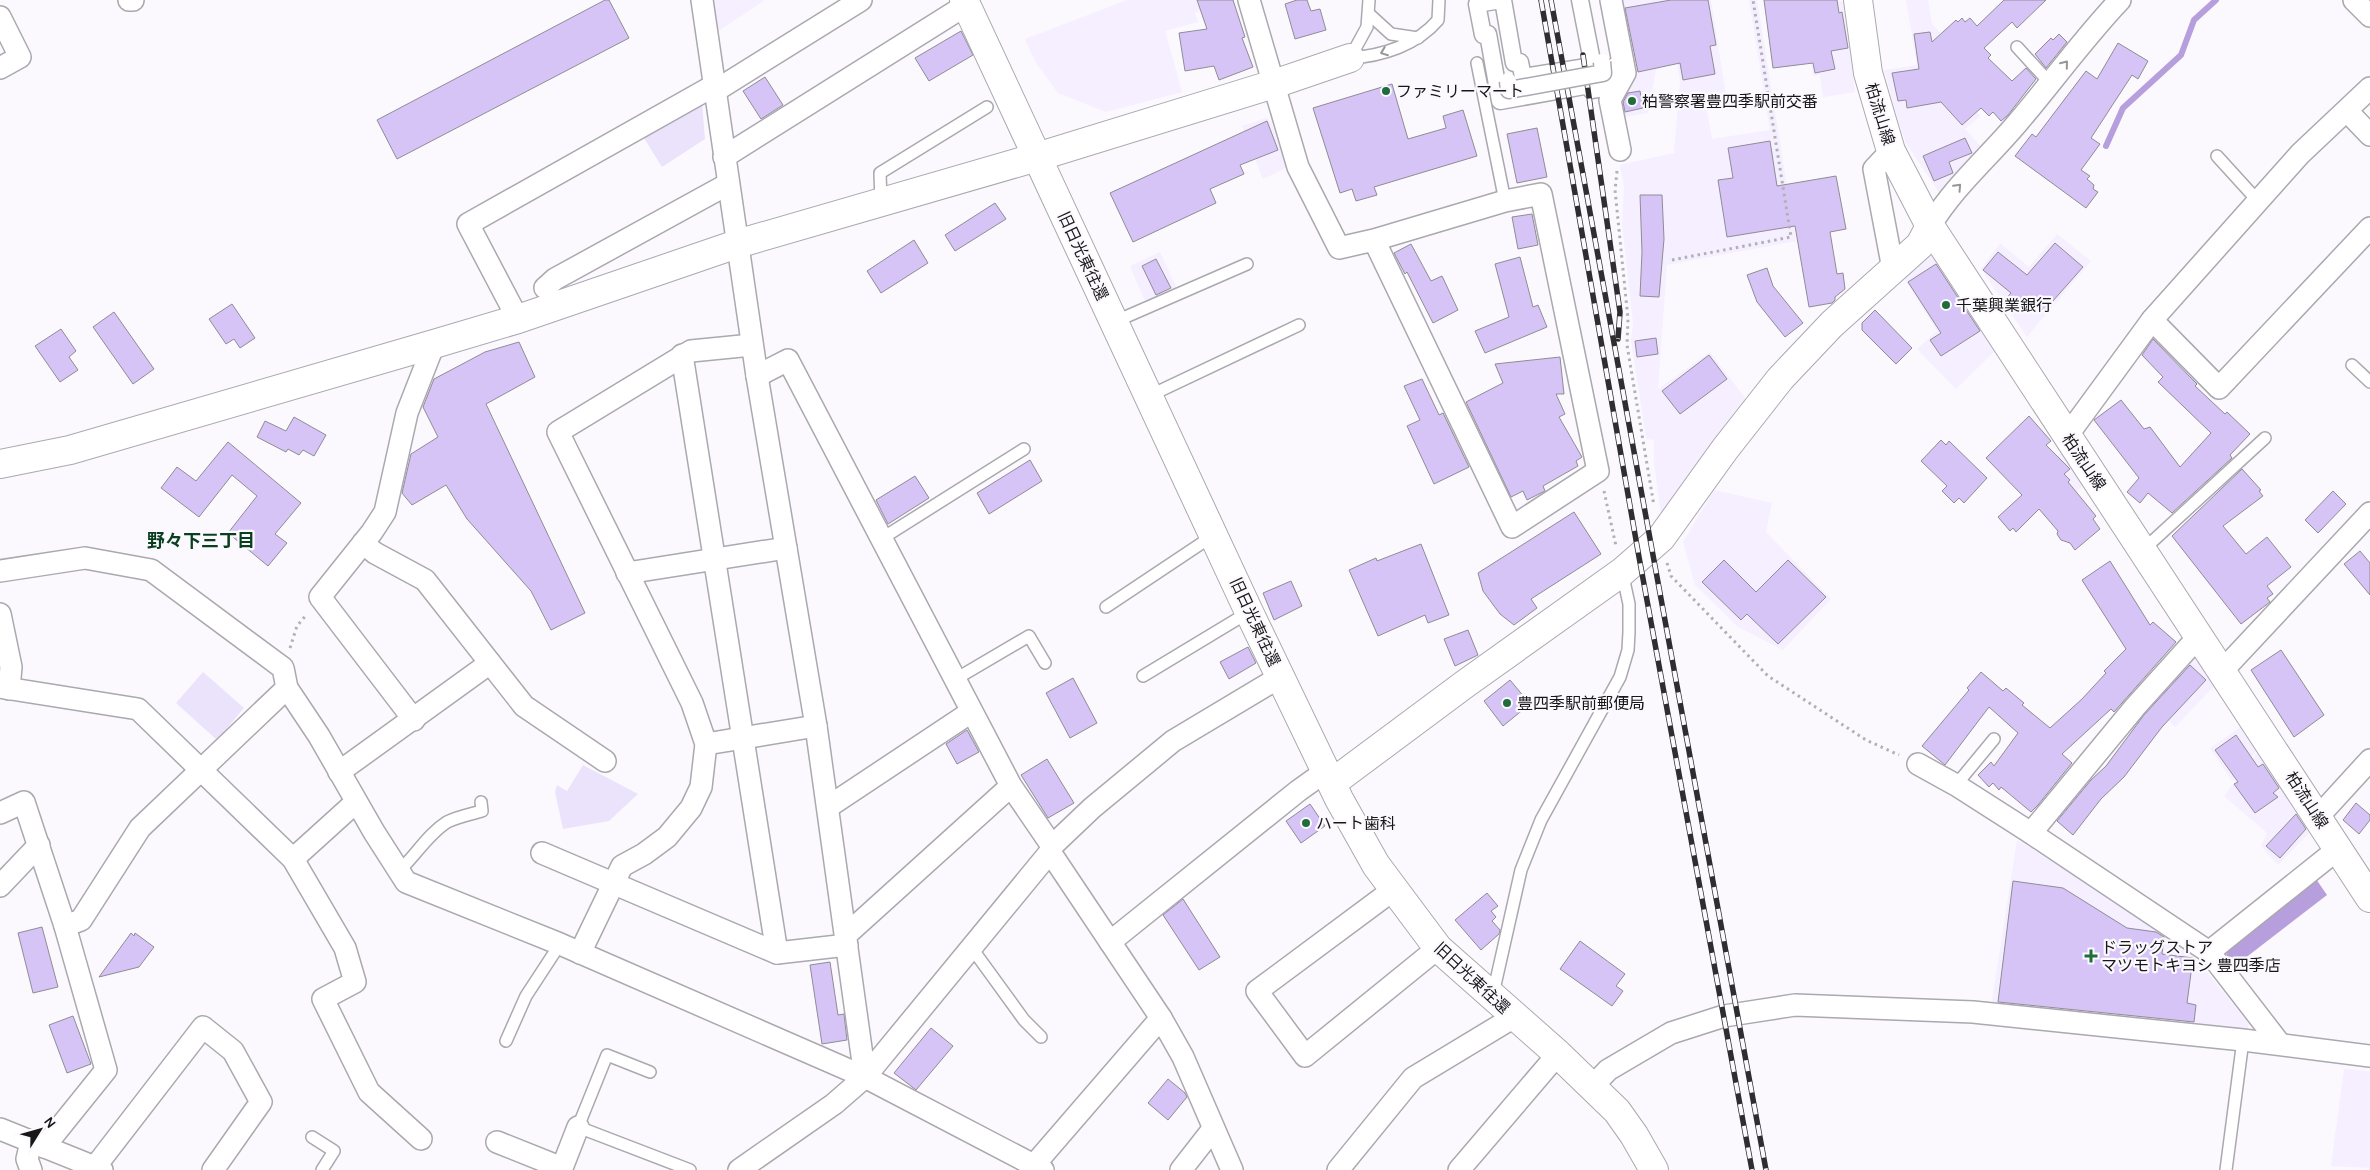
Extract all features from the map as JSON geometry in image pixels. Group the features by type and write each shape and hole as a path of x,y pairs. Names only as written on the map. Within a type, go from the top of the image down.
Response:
{"street":[{"path":"702,0 757,376 816,726 865,1077"},
{"path":"518,319 468,224 715,88 861,0"},
{"path":"1249,0 1298,167 1339,248 1374,240 1505,201 1541,194 1598,471 1512,527 1374,240"},
{"path":"1580,0 1593,66 1523,77 1520,62 1514,63 1502,0 1477,4 1483,35 1488,34 1500,101 1590,85 1591,90 1605,88 1604,82 1617,79 1605,18 1609,16 1605,0"},
{"path":"1611,0 1625,73 1610,100 1620,150"},
{"name":"柏流山線","path":"1858,0 1868,73 1891,151 1930,226 2223,670 2370,898"},
{"path":"1110,942 1298,790 1329,777 1465,684 1622,572 1661,538 1725,449 1780,379 1832,324 1920,245 1946,200 2018,122 2100,21 2120,0"},
{"path":"2354,0 2370,16"},
{"path":"724,156 965,3"},
{"name":"旧日光東往還","path":"965,3 1249,612 1352,823 1394,890 1438,948 1558,1054 1617,1111 1634,1135 1654,1170"},
{"path":"0,17 20,57 0,68"},
{"path":"0,464 70,450 518,319 737,244 1037,157 1274,84 1350,58"},
{"path":"1508,81 1510,90 1604,73 1602,62"},
{"path":"2067,436 2152,320 2300,154 2370,88"},
{"path":"2347,111 2370,135"},
{"path":"1891,151 1874,169 1893,269"},
{"path":"545,288 555,279 728,184"},
{"path":"2152,320 2219,388 2370,228"},
{"path":"414,720 320,597 385,512 407,413 434,344"},
{"path":"580,953 612,883 622,866 644,854 667,837 691,808 701,787 706,744 692,703 558,432 691,351 752,344"},
{"path":"682,356 716,559 777,953"},
{"path":"757,376 788,360 1011,786 1110,942 1161,1018 1183,1057 1232,1170"},
{"path":"2223,670 2370,513"},
{"path":"363,543 375,553 425,580 524,706 605,761"},
{"path":"627,573 786,548"},
{"path":"0,571 85,558 151,570 285,678 356,802 406,882 560,944 865,1077 1038,1168 1161,1018"},
{"path":"0,614 10,667 4,688 138,709 293,859 344,948 355,982 323,999 369,1092 421,1139"},
{"path":"2031,833 2135,707 2199,636"},
{"path":"340,772 490,663"},
{"path":"746,1168 834,1104 865,1077 1051,849 1092,808 1174,741 1280,676"},
{"path":"66,926 81,920 140,828 201,769 285,678"},
{"path":"828,807 971,712"},
{"path":"706,744 816,726"},
{"path":"2317,818 2370,760"},
{"path":"1918,764 1956,785 2031,833 2209,952 2280,1044"},
{"path":"542,853 777,953 846,940 1011,786"},
{"path":"0,813 24,802 66,926 106,1070 38,1144 27,1159 31,1170"},
{"path":"293,859 356,802"},
{"path":"0,886 39,845"},
{"path":"2209,952 2338,848"},
{"path":"1394,890 1257,991 1305,1056 1438,948"},
{"path":"1592,1086 1608,1070 1672,1034 1724,1016 1795,1006 1973,1012 2280,1044 2370,1056"},
{"path":"1338,1170 1413,1078 1514,1017"},
{"path":"0,1129 99,1169 203,1027 234,1051 261,1102 213,1170"},
{"path":"1459,1170 1558,1054"},
{"path":"497,1142 562,1168 578,1127"},
{"path":"1181,1170 1213,1129"}],"lane":[{"path":"1350,58 1367,27 1370,0"},
{"path":"1350,58 1371,57 1420,38 1438,20 1439,0"},
{"path":"1369,14 1391,34 1420,38"},
{"path":"2017,47 2050,83"},
{"path":"1478,62 1505,201"},
{"path":"881,203 880,173 987,107"},
{"path":"2216,156 2257,200"},
{"path":"1114,322 1247,264"},
{"path":"1149,396 1298,325"},
{"path":"2352,366 2370,382"},
{"path":"2143,550 2265,438"},
{"path":"881,539 1024,449"},
{"path":"1106,607 1214,535"},
{"path":"1492,996 1524,861 1541,820 1620,677 1628,650 1629,632 1629,604 1622,572"},
{"path":"1143,676 1249,612"},
{"path":"954,680 1029,636 1045,663"},
{"path":"1956,785 1994,739"},
{"path":"400,871 416,856 428,839 448,822 482,810 481,802"},
{"path":"506,1041 526,996 560,944"},
{"path":"970,946 1024,1020 1042,1037"},
{"path":"2226,1170 2242,1040"},
{"path":"650,1072 607,1055 578,1127 690,1170"},
{"path":"312,1137 334,1151 322,1170"}],"path":[{"path":"1672,260 1791,237 1753,0"},
{"path":"1620,150 1615,190 1628,320 1627,345 1656,524 1671,576 1768,676 1866,740 1918,764"},
{"path":"1598,471 1622,572"},
{"path":"285,678 297,626 320,597"}],"shaded area":[{"path":"709,0 765,0 714,34"},
{"path":"1127,0 1231,0 1195,13 1198,22 1165,31 1182,92 1106,112 1058,93 1035,61 1025,39"},
{"path":"1614,0 1711,0 1727,102 1706,105 1712,139 1770,130 1749,0 1757,0 1796,241 1667,265 1658,389 1710,352 1749,403 1662,524 1654,463 1654,440 1646,439 1631,340 1633,323 1622,224 1624,187 1620,165 1674,153 1680,81 1673,40 1654,43 1659,69 1656,70 1648,113 1623,117 1619,92"},
{"path":"1800,0 1843,1 1855,92 1823,97 1820,75 1813,76"},
{"path":"1906,0 1928,0 1932,24 1958,52 1940,69 1980,116 1965,129 1984,150 1940,194 1906,143 1884,70 1917,65"},
{"path":"702,102 705,139 662,167 644,138"},
{"path":"1266,118 1271,121 1286,168 1263,179 1242,126"},
{"path":"2057,234 2091,261 2027,337 1981,269 2000,243 2029,267"},
{"path":"1926,249 1940,251 1999,347 1956,389 1917,349 1937,331 1901,273"},
{"path":"1160,252 1177,289 1152,301 1144,299 1130,266"},
{"path":"2061,452 2083,486 2062,505 2037,477"},
{"path":"1714,490 1772,503 1766,532 1831,599 1783,650 1738,627 1695,585 1683,542"},
{"path":"2194,652 2216,684 2175,727 2150,701"},
{"path":"203,672 244,708 217,740 176,703"},
{"path":"2242,726 2258,749 2232,781 2210,748"},
{"path":"2259,750 2313,829 2278,865 2261,846 2267,833 2224,796"},
{"path":"583,765 638,794 609,821 563,829 555,792 557,785 567,791"},
{"name":"ドラッグストア マツモトキヨシ 豊四季店","path":"2017,840 2168,932 2194,956 2249,1024 2244,1036 1991,1007"},
{"path":"2316,879 2327,895 2231,969 2225,961 2227,951"},
{"path":"2344,1069 2370,1071 2370,1168 2331,1166"}],"building":[{"path":"605,0 609,0 629,38 397,159 377,120"},
{"path":"1197,0 1233,0 1245,37 1242,38 1253,67 1219,80 1214,66 1185,71 1179,33 1207,29"},
{"path":"1297,0 1307,0 1311,11 1320,9 1326,30 1295,39 1285,4"},
{"path":"1671,0 1708,0 1716,45 1710,46 1715,74 1683,80 1680,63 1638,72 1625,8"},
{"path":"1764,0 1837,0 1839,13 1842,12 1848,48 1831,51 1835,69 1815,73 1813,63 1773,68"},
{"path":"2004,0 2046,0 2017,28 2012,22 1984,48 1991,55 1988,58 2012,81 2026,68 2036,79 2008,115 2001,121 1993,112 1989,116 1981,108 1962,125 1941,102 1907,108 1906,100 1898,101 1892,73 1919,69 1914,34 1930,32 1932,42 1956,20 1958,22 1962,18 1965,22 1970,18 1977,26"},
{"path":"961,31 973,55 929,81 915,58"},
{"path":"2059,34 2067,42 2046,68 2035,54 2051,38 2053,40"},
{"path":"2118,43 2148,61 2138,79 2132,75 2091,138 2100,144 2081,170 2090,176 2087,179 2094,185 2093,189 2098,192 2086,208 2015,156 2032,134 2036,137 2086,71 2097,79"},
{"path":"765,77 783,105 761,119 743,91"},
{"path":"1392,84 1408,139 1446,128 1443,116 1463,110 1477,156 1374,187 1377,195 1356,201 1352,189 1340,193 1313,108"},
{"name":"柏警察署豊四季駅前交番","path":"1640,91 1643,108 1625,112 1623,102 1628,93"},
{"path":"1267,121 1278,150 1240,165 1244,174 1210,189 1216,203 1133,242 1110,193"},
{"path":"1537,128 1547,177 1517,183 1507,134"},
{"path":"1965,138 1972,153 1949,162 1953,173 1934,181 1923,156"},
{"path":"1770,141 1777,186 1836,176 1846,229 1830,232 1837,274 1843,273 1845,289 1835,297 1832,303 1809,307 1795,226 1727,237 1718,180 1733,178 1728,148"},
{"path":"1640,195 1662,195 1664,239 1659,297 1640,296 1642,252"},
{"path":"995,203 1006,219 955,251 945,235"},
{"path":"1532,214 1538,245 1518,249 1512,217"},
{"path":"914,240 928,263 881,293 867,271"},
{"name":"千葉興業銀行","path":"2055,243 2083,267 2044,311 2032,301 2022,313 2006,299 2011,293 1983,270 1998,252 2027,275"},
{"path":"1411,244 1431,281 1442,276 1458,310 1433,323 1407,272 1405,274 1394,253"},
{"path":"1520,257 1533,307 1538,305 1547,327 1485,353 1475,331 1509,317 1495,264"},
{"path":"1156,259 1171,288 1156,295 1142,266"},
{"name":"千葉興業銀行","path":"1936,264 1980,331 1941,356 1930,340 1941,333 1908,282"},
{"path":"1767,268 1773,286 1803,323 1785,337 1757,302 1747,275"},
{"path":"232,304 255,338 240,348 234,339 226,344 209,319"},
{"path":"1875,310 1912,348 1896,364 1862,330 1862,323"},
{"path":"114,312 154,369 133,384 93,327"},
{"path":"61,329 76,351 69,357 78,370 60,382 35,346"},
{"path":"1656,338 1658,354 1637,357 1635,341"},
{"path":"2153,339 2197,384 2195,386 2250,434 2230,455 2232,458 2172,513 2148,493 2140,503 2127,492 2139,478 2094,420 2121,400 2144,429 2150,427 2180,467 2211,433 2158,382 2163,377 2142,355"},
{"path":"519,342 535,377 486,404 585,613 551,630 531,591 467,519 446,485 412,505 402,493 411,454 438,437 423,407 434,379 485,352"},
{"path":"1709,355 1727,379 1680,414 1662,391"},
{"path":"1560,357 1564,394 1556,394 1565,414 1559,417 1582,457 1576,461 1578,466 1543,486 1545,491 1527,500 1523,491 1511,497 1466,402 1503,383 1495,364"},
{"path":"1422,379 1439,415 1443,413 1469,467 1434,484 1407,426 1420,420 1404,386"},
{"path":"2029,416 2051,441 2046,445 2070,469 2064,474 2070,480 2068,482 2096,516 2093,519 2100,529 2075,550 2070,543 2061,540 2057,534 2058,531 2039,509 2016,532 2013,528 2010,531 1998,517 2022,495 1986,458"},
{"path":"294,417 326,435 314,456 303,450 299,455 288,449 286,452 257,437 265,421 286,431"},
{"path":"1941,440 1946,445 1949,441 1987,478 1964,503 1959,498 1954,503 1942,491 1947,486 1921,461"},
{"path":"228,442 301,503 275,534 287,543 268,566 228,533 257,496 232,475 199,517 161,488 177,467 196,481"},
{"path":"1030,460 1042,481 989,514 977,493"},
{"path":"2242,469 2261,490 2259,491 2263,496 2223,526 2246,554 2267,537 2291,567 2267,586 2273,594 2267,598 2270,602 2241,624 2172,536"},
{"path":"915,476 929,498 888,524 876,500"},
{"path":"2333,491 2346,504 2318,533 2305,520"},
{"path":"1574,512 1601,554 1531,599 1537,608 1514,625 1500,614 1483,591 1478,573"},
{"path":"1421,544 1449,615 1428,623 1425,615 1378,636 1349,570 1376,558 1377,561"},
{"path":"2360,551 2370,563 2370,595 2344,564"},
{"path":"1724,560 1756,592 1788,560 1826,597 1778,644 1747,614 1741,620 1702,582"},
{"path":"2110,561 2150,625 2153,622 2176,642 2114,712 2111,709 2062,754 2072,763 2031,812 2001,787 1999,790 1993,783 1989,787 1978,775 1991,762 1994,766 2018,733 1989,707 1945,765 1922,746 1969,690 1967,688 1981,672 2003,691 2006,688 2024,703 2022,705 2050,728 2082,699 2106,673 2104,671 2126,649 2082,580"},
{"path":"1291,581 1302,606 1274,620 1263,593"},
{"path":"1468,630 1478,655 1455,666 1444,639"},
{"path":"1248,647 1256,663 1229,679 1220,662"},
{"path":"2281,650 2324,715 2294,737 2251,670"},
{"path":"2190,665 2206,680 2162,727 2124,777 2101,799 2073,835 2057,821 2091,780 2106,766 2144,715"},
{"path":"1073,678 1097,723 1070,738 1046,693"},
{"path":"1510,680 1530,704 1503,726 1484,701"},
{"path":"967,730 979,752 957,764 946,744"},
{"path":"2236,735 2258,767 2263,764 2279,788 2273,793 2278,797 2255,813 2234,784 2238,782 2215,750"},
{"path":"1047,759 1074,803 1048,818 1021,775"},
{"path":"2356,803 2370,815 2370,820 2359,834 2343,820"},
{"name":"ハート歯科","path":"1310,804 1325,826 1301,843 1286,821"},
{"path":"2296,814 2306,829 2280,858 2266,846"},
{"name":"ドラッグストア マツモトキヨシ 豊四季店","path":"2013,881 2063,888 2127,928 2156,932 2164,937 2162,954 2193,958 2187,1003 2196,1005 2194,1022 1998,1002"},
{"path":"1487,893 1498,906 1491,911 1496,917 1492,921 1500,930 1499,934 1481,950 1455,920"},
{"path":"1183,899 1220,957 1199,970 1163,915"},
{"path":"42,927 58,987 33,993 18,933"},
{"path":"131,933 134,936 135,933 154,947 139,967 99,977"},
{"path":"1580,941 1625,974 1616,986 1623,991 1612,1006 1560,969"},
{"path":"830,962 838,1015 844,1014 847,1040 822,1044 810,965"},
{"path":"73,1016 91,1064 67,1073 49,1025"},
{"path":"931,1028 953,1046 916,1090 894,1073"},
{"path":"1168,1079 1185,1093 1187,1097 1168,1120 1148,1103"}],"waterway":[{"path":"2106,146 2123,108 2181,55 2194,20 2216,0"}],"railway":[{"path":"1541,0 1639,557 1752,1170"},
{"path":"1551,0 1766,1170"},
{"path":"1583,55 1620,312 1618,339"}],"place":[{"name":"ファミリーマート","path":"1386,91"},
{"name":"柏警察署豊四季駅前交番","path":"1632,101"},
{"name":"千葉興業銀行","path":"1946,305"},
{"name":"豊四季駅前郵便局","path":"1507,703"},
{"name":"ハート歯科","path":"1306,823"},
{"name":"ドラッグストア マツモトキヨシ 豊四季店","path":"2091,956"}],"district":[{"name":"野々下三丁目","path":"201,541"}]}
